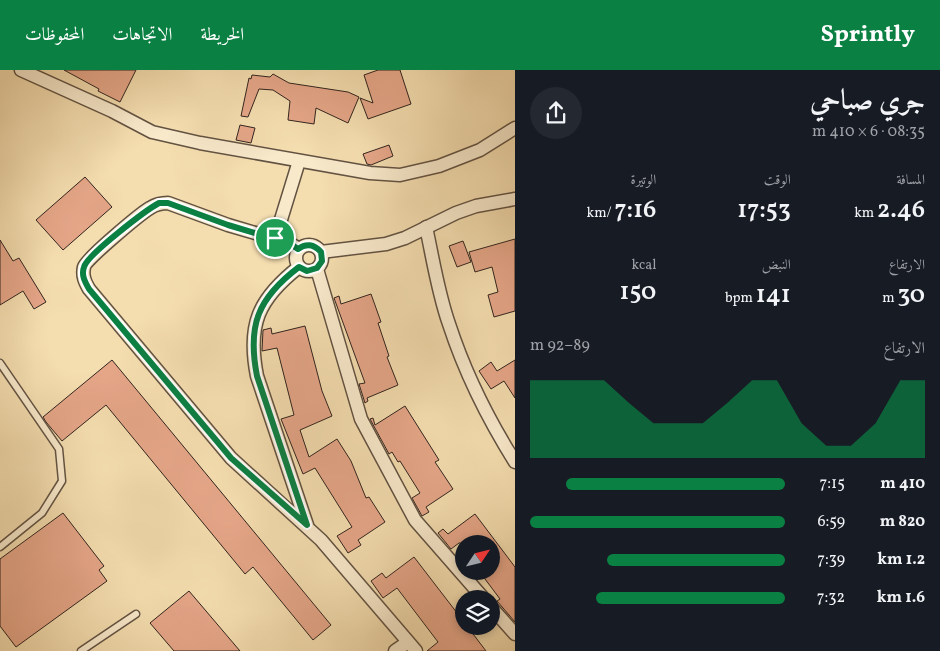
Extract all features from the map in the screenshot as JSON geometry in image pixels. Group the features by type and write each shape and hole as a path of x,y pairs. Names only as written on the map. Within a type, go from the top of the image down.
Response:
{"street":[{"path":"21,70 112,111 152,132 200,144 370,173 400,176 439,166 480,150 515,128"},
{"path":"275,238 299,161"},
{"path":"321,252 386,244 405,238 456,213 476,206 515,199"},
{"path":"298,249 289,243 275,238 228,225 168,203 159,203 148,209 92,256 84,266 83,278 89,289 231,458 307,525 412,647 395,651"},
{"path":"426,227 448,323 460,355 478,394 515,462"},
{"path":"309,244 321,252 322,261 317,268 307,271 299,267 295,258 298,249 309,244"},
{"path":"299,267 278,283 262,307 258,315 253,338 253,354 260,384 307,525"},
{"path":"317,268 361,419 415,520 476,590"},
{"path":"500,617 515,634"}],"lane":[{"path":"0,363 59,449 62,481 42,513 0,547"},
{"path":"81,651 136,614"}],"building":[{"path":"64,70 136,70 120,102"},
{"path":"378,70 400,70 411,104 368,119 360,98 373,103 364,75"},
{"path":"273,74 289,83 348,92 359,97 348,123 316,108 314,124 288,120 290,101 273,90 259,89 248,117 241,116 249,78 251,79 252,75 270,77"},
{"path":"240,125 255,128 251,143 236,140"},
{"path":"389,145 393,156 371,165 367,164 363,154"},
{"path":"85,177 112,207 63,250 36,220"},
{"path":"515,239 515,311 494,317 488,295 498,292 492,267 475,272 469,252"},
{"path":"0,240 13,261 19,258 46,302 34,309 23,291 0,305"},
{"path":"463,241 471,262 457,267 449,246"},
{"path":"371,294 381,322 378,323 389,356 387,357 398,385 367,398 368,401 365,403 359,384 365,383 334,298 339,296 341,304"},
{"path":"305,326 322,391 332,416 300,430 309,457 337,439 351,461 366,498 369,497 385,522 358,540 361,545 348,553 337,536 352,527 315,468 303,474 281,419 294,415 277,348 262,351 263,330 271,328 272,334"},
{"path":"112,360 331,625 313,640 253,567 245,574 106,405 62,441 46,422 43,417"},
{"path":"515,360 515,398 504,381 491,389 479,371 491,362 497,371"},
{"path":"405,406 439,460 435,462 453,489 426,507 429,512 422,516 412,498 420,493 400,461 398,462 392,452 389,454 370,419 373,418 375,425"},
{"path":"63,513 104,566 99,570 107,581 16,647 0,626 0,559"},
{"path":"475,514 491,535 455,535 455,546 451,549 438,533 443,529 448,534"},
{"path":"500,547 515,567 515,622 500,604 500,590 493,590 486,580 500,580"},
{"path":"414,557 455,610 455,635 474,635 486,651 427,651 438,642 397,588 383,598 371,581 382,573 386,578"},
{"path":"189,591 240,651 174,651 150,623"}],"route":[{"path":"159,203 168,203 228,225 275,238 289,243 298,249 309,244 318,248 322,256 320,265 313,271 302,270 299,267 278,283 266,298 258,315 253,338 253,354 257,376 307,525 231,458 89,289 83,278 84,266 92,256 148,209 159,203"}]}
